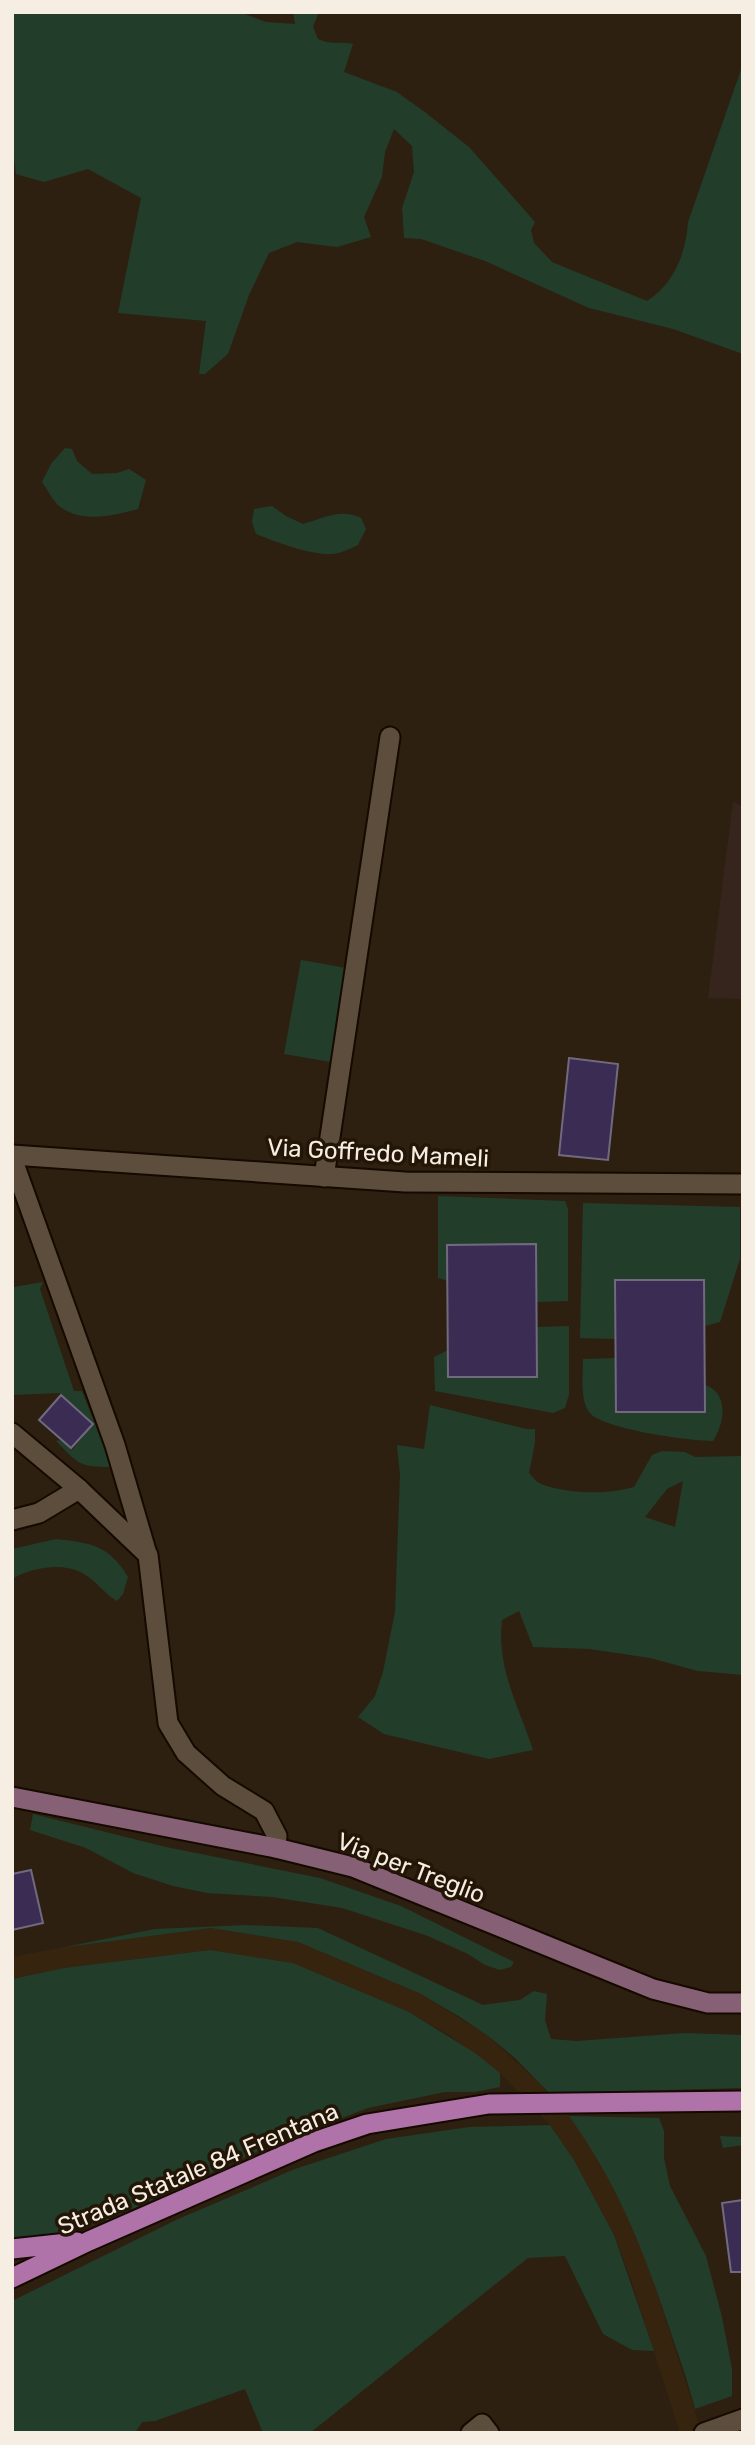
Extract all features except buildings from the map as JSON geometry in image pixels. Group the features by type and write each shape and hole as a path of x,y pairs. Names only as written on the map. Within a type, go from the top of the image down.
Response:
{"main road":[{"name":"Via per Treglio","path":"12,1797 276,1848 353,1867 653,1989 708,2003 743,2003"},
{"name":"Strada Statale 84 Frentana","path":"12,2278 89,2241 314,2142 367,2124 489,2104 743,2101"},
{"path":"12,2249 89,2241"}],"street":[{"path":"324,1177 390,737"},
{"path":"12,1156 115,1446 148,1555 168,1723 186,1753 223,1786 264,1811 277,1836 276,1848"},
{"name":"Via Goffredo Mameli","path":"12,1156 405,1182 743,1184"},
{"path":"12,1433 79,1489 148,1555"},
{"path":"12,1520 39,1513 79,1489"},
{"path":"704,2433 743,2418"},
{"path":"471,2433 482,2424 489,2433"}],"shaded area":[{"path":"733,802 743,807 743,999 708,998"},
{"path":"211,1928 298,1942 419,1993 488,2036 537,2081 567,2113 592,2148 633,2226 650,2270 702,2433 680,2433 614,2235 574,2160 550,2125 500,2073 449,2035 409,2012 293,1963 210,1950 64,1968 12,1979 12,1957"}],"green space":[{"path":"12,12 240,12 266,22 295,24 293,12 319,12 313,27 318,39 353,44 344,72 397,92 469,147 535,222 531,230 534,243 552,262 647,301 665,286 677,267 685,245 688,222 743,64 743,354 673,329 589,308 485,261 421,239 404,238 402,208 414,172 412,146 394,129 385,152 382,177 364,217 371,237 337,247 297,242 269,253 249,295 228,354 205,374 199,374 206,321 118,313 141,198 88,169 44,182 16,174 12,144"},
{"path":"65,448 72,449 77,461 92,474 117,473 129,469 146,480 138,509 97,517 76,515 58,505 42,482 51,464"},
{"path":"272,506 303,524 332,515 353,515 361,518 366,529 358,545 342,552 323,554 304,550 256,534 252,522 254,509"},
{"path":"301,960 352,969 337,1063 284,1054"},
{"path":"438,1196 565,1201 568,1209 568,1301 537,1302 536,1244 448,1245 448,1281 438,1278"},
{"path":"583,1203 740,1207 740,1259 720,1322 705,1326 704,1280 615,1280 615,1339 580,1338"},
{"path":"43,1282 40,1289 74,1391 82,1391 112,1467 80,1463 56,1441 60,1440 72,1450 93,1424 60,1393 12,1395 12,1284 14,1287"},
{"path":"569,1326 569,1394 565,1408 553,1413 435,1391 434,1357 448,1350 448,1377 537,1377 537,1327"},
{"path":"616,1358 616,1412 705,1412 705,1385 713,1389 721,1401 722,1417 713,1441 627,1429 610,1424 589,1412 583,1393 583,1359"},
{"path":"430,1405 535,1429 529,1473 541,1484 563,1490 600,1492 634,1487 652,1455 662,1451 685,1452 695,1457 743,1456 743,1675 698,1671 650,1658 590,1649 533,1647 519,1611 502,1620 502,1654 510,1686 533,1750 489,1759 384,1734 358,1717 375,1696 383,1672 395,1612 400,1475 397,1445 424,1449","holes":["683,1481 675,1527 645,1517 667,1489"]},
{"path":"56,1539 89,1544 114,1558 128,1577 123,1594 117,1601 87,1576 69,1568 39,1569 12,1579 12,1549"},
{"path":"33,1814 166,1847 320,1878 401,1906 514,1962 511,1967 500,1970 428,1936 342,1908 272,1897 207,1893 173,1886 133,1873 86,1848 30,1830"},
{"path":"246,1925 318,1928 483,2005 520,2000 534,1991 547,1994 545,2020 551,2039 577,2041 685,2033 743,2035 743,2088 549,2093 514,2057 460,2017 419,1993 298,1942 211,1928 60,1948 155,1929"},
{"path":"210,1950 293,1963 409,2012 475,2053 500,2073 500,2087 475,2092 445,2092 368,2108 269,2146 111,2219 12,2245 12,1979 64,1968"},
{"path":"569,2116 659,2118 664,2131 664,2158 670,2186 706,2256 732,2369 732,2396 695,2409 659,2298 628,2218 602,2167"},
{"path":"550,2125 574,2160 614,2235 654,2351 632,2350 603,2334 565,2256 528,2258 310,2433 263,2433 245,2389 155,2421 142,2422 135,2433 12,2433 12,2301 176,2220 295,2169 386,2139 469,2127"},
{"path":"720,2136 743,2137 743,2145 723,2148"}]}
